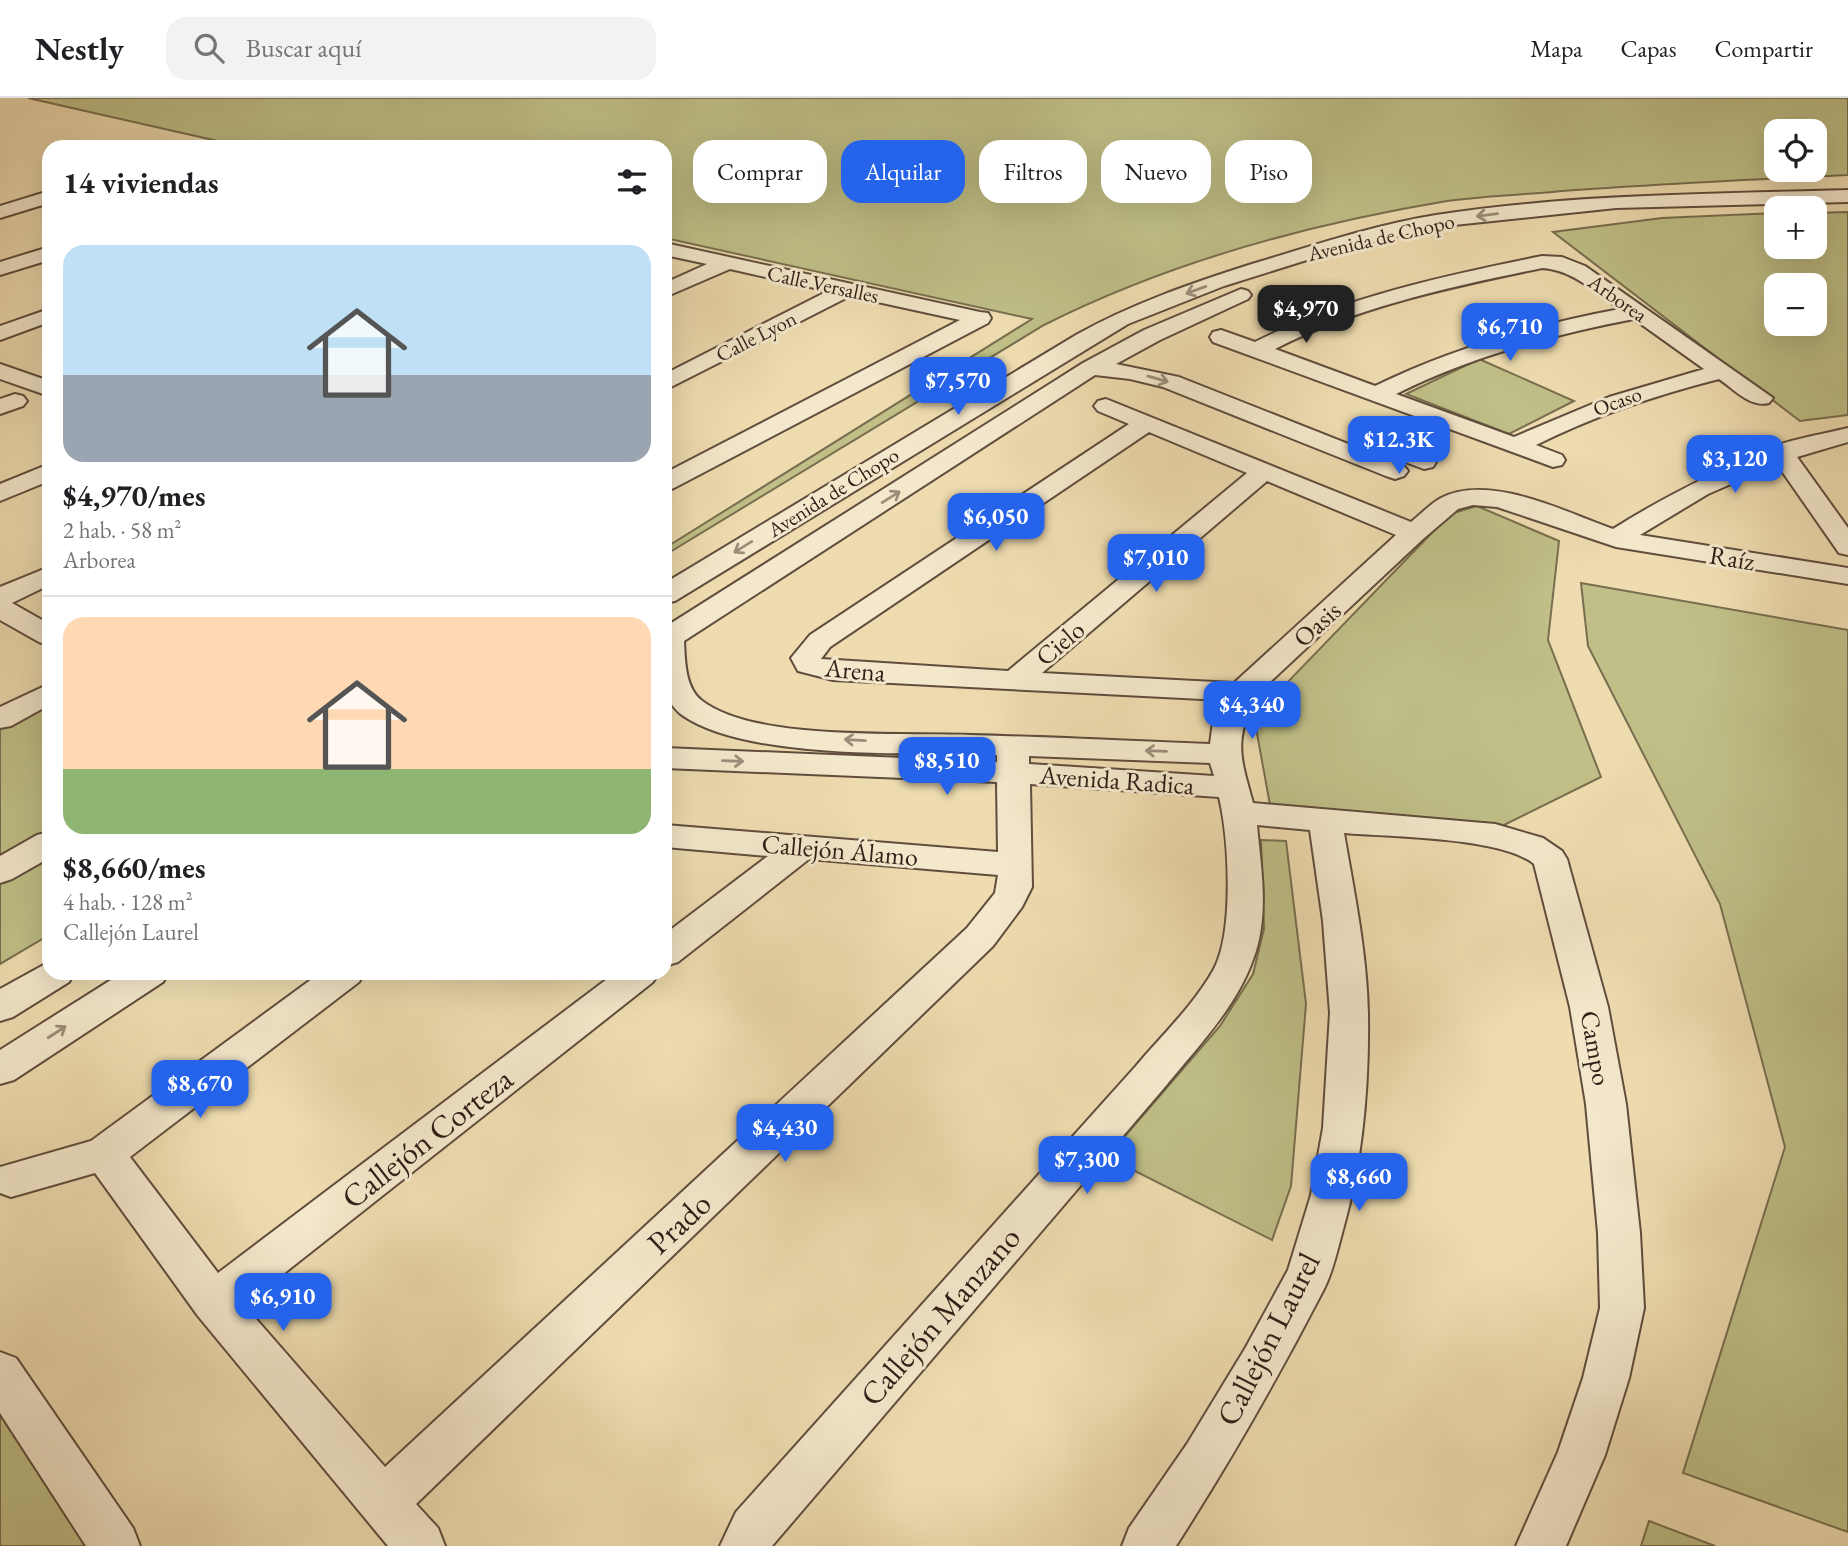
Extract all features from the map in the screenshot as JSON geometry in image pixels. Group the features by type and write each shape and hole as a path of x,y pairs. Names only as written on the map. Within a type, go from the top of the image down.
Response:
{"street":[{"name":"Avenida de Chopo","path":"672,586 1120,319 1217,282 1322,249 1434,221 1558,207 1666,199 1848,196"},
{"path":"0,212 42,199"},
{"path":"1827,208 1848,208"},
{"name":"Avenida de Chopo","path":"672,636 1091,368 1152,335 1236,297 1324,268 1403,247 1518,227 1582,219 1764,210"},
{"name":"Calle Versalles","path":"672,251 980,318 672,479"},
{"path":"0,269 42,255"},
{"name":"Arborea","path":"1257,350 1307,327 1385,300 1458,280 1542,262 1562,263 1578,270 1761,398"},
{"path":"672,288 727,263"},
{"name":"Calle Lyon","path":"672,379 847,289"},
{"path":"1375,395 1433,367 1497,344 1565,326 1638,312"},
{"path":"0,333 42,318"},
{"path":"1152,335 1156,349 1172,364 1376,456"},
{"path":"1221,337 1553,460"},
{"path":"1091,368 1130,372 1171,382 1376,456 1423,461"},
{"path":"0,371 42,386"},
{"name":"Ocaso","path":"1516,446 1562,422 1612,402 1665,385 1723,371"},
{"path":"5,401 42,409"},
{"path":"1106,406 1414,533"},
{"path":"1376,456 1424,413"},
{"name":"Arena","path":"1147,423 820,641 806,657 808,665 822,670 1241,692"},
{"path":"931,431 969,445"},
{"path":"1616,539 1658,510 1711,481 1781,452 1848,435"},
{"path":"1781,452 1848,547"},
{"name":"Cielo","path":"1017,679 1264,471"},
{"path":"0,493 42,479"},
{"name":"Raíz","path":"1472,497 1499,499 1616,539 1848,576"},
{"name":"Oasis","path":"1232,785 1228,722 1241,692 1414,533 1450,504 1472,497"},
{"path":"0,598 42,578"},
{"path":"0,608 42,632"},
{"name":"Avenida Radica","path":"672,670 676,694 694,710 721,724 779,736 1232,785"},
{"path":"0,719 42,697"},
{"name":"Avenida Radica","path":"672,758 1013,760"},
{"name":"Prado","path":"383,1503 979,937 1010,898 1015,887 1013,760"},
{"name":"Campo","path":"1232,785 1326,822 1510,839 1540,849 1550,859 1556,873 1589,1007 1606,1104 1619,1233 1622,1308 1606,1378 1581,1455 1541,1546"},
{"name":"Callejón Manzano","path":"745,1546 775,1504 1141,1087 1211,1003 1233,968 1243,928 1245,890 1232,785"},
{"name":"Callejón Laurel","path":"1147,1546 1223,1427 1309,1274 1332,1195 1342,1128 1349,1013 1341,920 1326,822"},
{"name":"Callejón Álamo","path":"672,837 1014,865"},
{"path":"0,872 42,847"},
{"path":"672,948 802,848"},
{"path":"0,1007 44,980"},
{"path":"0,1069 139,980"},
{"path":"11,1180 104,1154 337,980"},
{"name":"Callejón Corteza","path":"214,1302 631,980"},
{"path":"104,1154 214,1302 420,1546"},
{"path":"2,1381 115,1546"}],"green space":[{"path":"28,98 1848,98 1848,175 1827,176 1827,119 1764,119 1764,180 1447,201 1292,234 1190,264 1140,282 1044,325 672,551 672,544 1032,319 672,240 672,140 213,140"},
{"path":"1848,212 1848,415 1800,421 1553,232 1662,218 1764,214 1764,259 1827,259 1827,213"},
{"path":"1479,359 1574,401 1509,434 1406,394"},
{"path":"1477,506 1559,541 1548,640 1601,777 1504,825 1270,805 1254,717 1450,514"},
{"path":"1581,583 1848,630 1848,1532 1683,1473 1785,1147 1720,904 1588,646"},
{"path":"42,705 42,939 0,964 0,727"},
{"path":"1261,840 1286,841 1306,1004 1291,1186 1272,1240 1107,1157 1220,1026 1253,974 1264,929"},
{"path":"0,1411 90,1546 0,1546"},
{"path":"1649,1521 1715,1546 1641,1546"}]}
